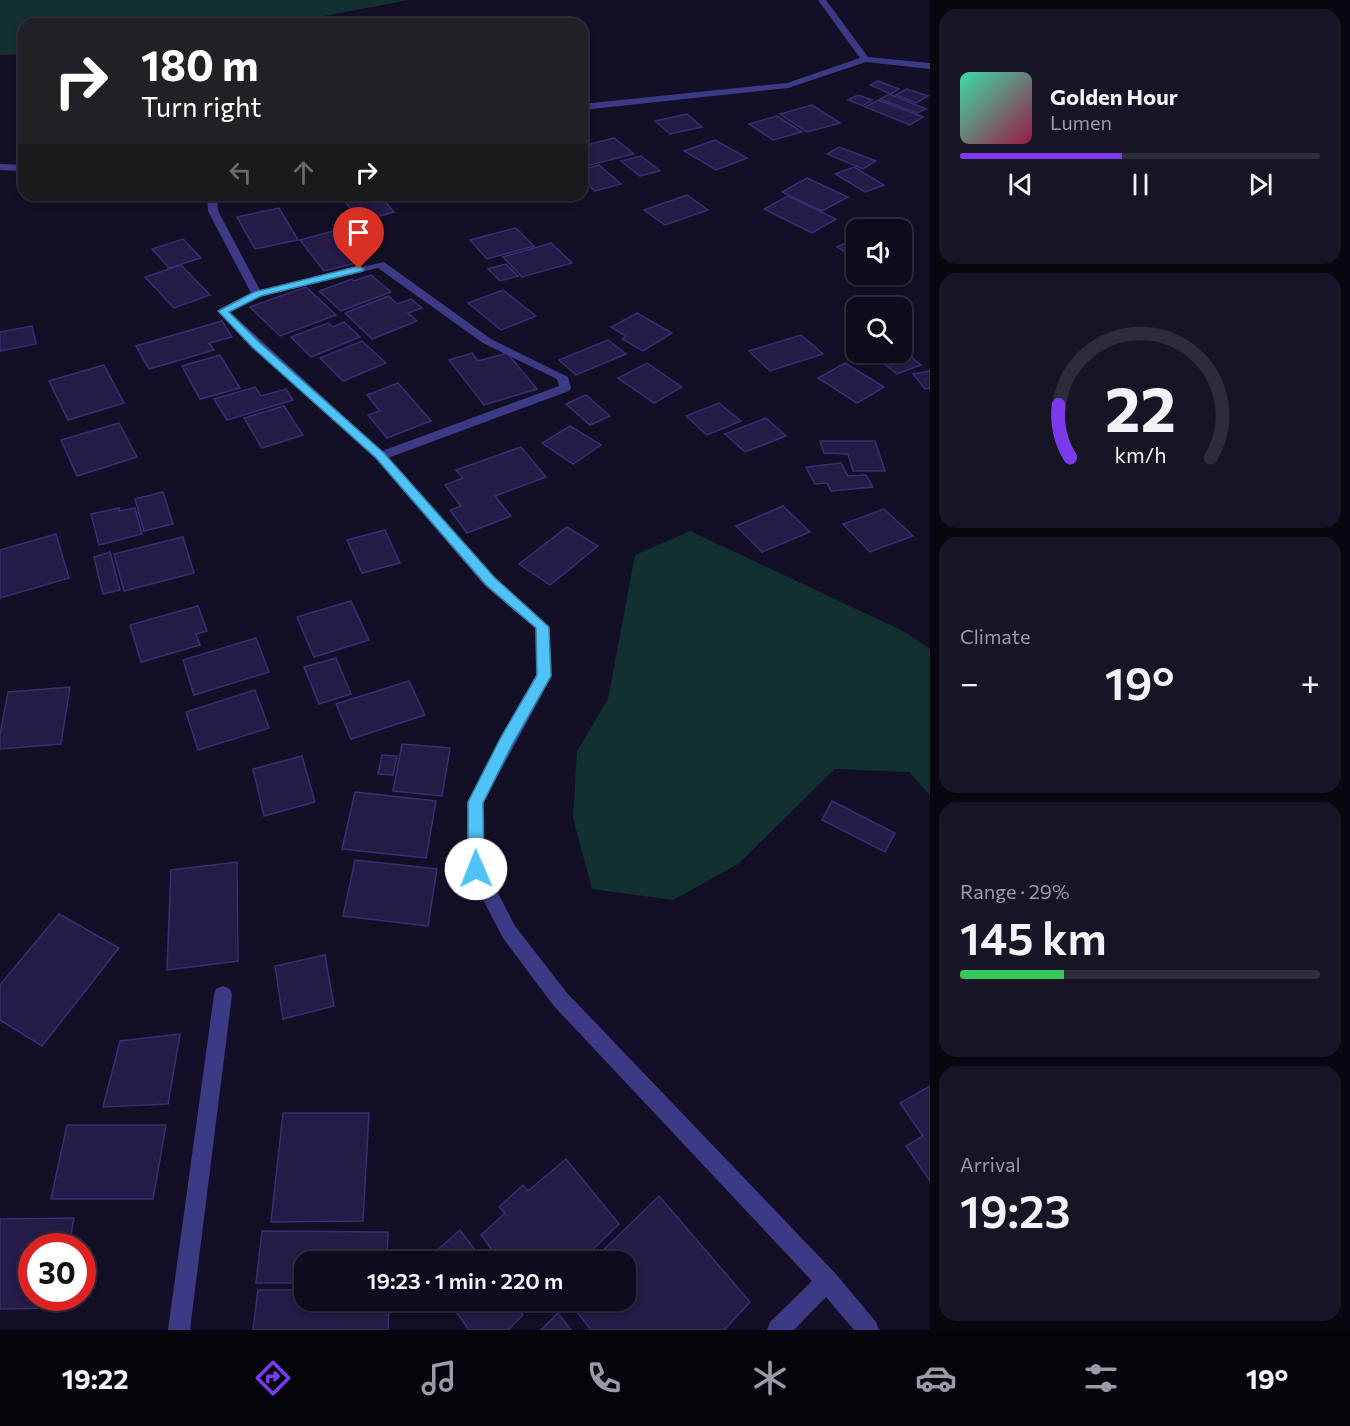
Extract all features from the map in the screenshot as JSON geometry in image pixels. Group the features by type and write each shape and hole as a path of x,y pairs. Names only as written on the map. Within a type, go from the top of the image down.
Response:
{"street":[{"path":"822,0 865,59"},
{"path":"588,106 788,85 865,59 930,66"},
{"path":"0,167 18,168"},
{"path":"212,201 213,211 257,294"},
{"path":"380,456 565,388 562,377 487,341 380,264 257,294 223,311 256,344 380,456 490,582 542,627 544,676 475,802 476,869 509,932 560,999 828,1281 868,1330"},
{"path":"179,1330 223,994"},
{"path":"778,1330 828,1281"}],"green space":[{"path":"0,0 409,0 313,18 18,18 18,54 0,55"},
{"path":"690,531 905,632 930,649 930,795 909,772 835,769 738,864 673,900 592,889 573,818 577,751 608,699 635,555"}],"building":[{"path":"878,81 899,89 891,94 870,85"},
{"path":"907,89 928,96 916,103 896,95"},
{"path":"889,94 926,109 917,113 880,99"},
{"path":"858,95 872,100 863,106 848,100"},
{"path":"878,100 923,117 910,125 865,107"},
{"path":"812,105 840,123 807,132 780,114"},
{"path":"687,114 702,127 670,134 655,121"},
{"path":"777,116 802,132 773,140 749,124"},
{"path":"614,138 634,154 590,165 588,164 588,144"},
{"path":"715,140 747,158 716,170 684,151"},
{"path":"839,147 876,161 863,169 827,154"},
{"path":"641,156 660,171 640,176 621,161"},
{"path":"599,165 621,184 595,191 588,185 588,168"},
{"path":"854,167 884,185 865,192 835,174"},
{"path":"807,178 848,197 822,211 782,192"},
{"path":"687,195 708,210 665,225 644,210"},
{"path":"788,196 836,219 812,233 764,209"},
{"path":"344,201 384,201 394,212 361,221"},
{"path":"279,208 298,240 255,249 237,217"},
{"path":"516,228 534,246 487,259 470,240"},
{"path":"333,231 359,262 324,271 300,240"},
{"path":"183,239 201,258 169,268 152,249"},
{"path":"551,243 572,263 522,277 503,257"},
{"path":"846,243 846,252 837,247"},
{"path":"506,264 518,276 500,281 488,269"},
{"path":"181,265 210,295 174,308 145,277"},
{"path":"371,275 391,292 341,311 319,291 352,279 354,281"},
{"path":"306,287 336,315 280,336 250,307"},
{"path":"503,290 536,316 501,330 468,303"},
{"path":"389,296 397,304 411,299 422,308 408,313 417,321 372,339 345,313"},
{"path":"637,313 672,333 643,351 622,339 626,336 611,327"},
{"path":"222,321 232,337 209,343 214,350 149,369 136,346"},
{"path":"344,322 360,337 311,357 291,337 328,323 333,327"},
{"path":"32,326 36,344 0,351 0,332"},
{"path":"801,335 823,354 770,371 749,351"},
{"path":"608,340 626,354 576,375 559,360"},
{"path":"362,341 386,363 343,381 320,358"},
{"path":"472,353 478,361 507,353 537,389 484,405 449,360"},
{"path":"220,355 240,388 200,399 182,366"},
{"path":"912,358 921,365 897,374 883,363 912,363"},
{"path":"647,363 682,387 654,403 618,378"},
{"path":"845,363 884,387 857,403 818,378"},
{"path":"104,365 124,403 68,420 49,381"},
{"path":"930,371 930,388 925,389 913,374"},
{"path":"398,383 431,421 387,438 368,415 380,411 367,395"},
{"path":"255,387 261,396 286,389 293,400 227,420 214,399"},
{"path":"586,395 610,416 590,425 566,404"},
{"path":"719,403 741,421 707,435 686,416"},
{"path":"284,406 303,435 262,448 244,418"},
{"path":"766,418 786,436 745,452 725,434"},
{"path":"119,423 137,457 77,476 61,440"},
{"path":"570,426 601,445 573,464 542,443"},
{"path":"820,441 875,441 885,471 853,471 848,454 824,453"},
{"path":"521,447 546,477 495,496 511,516 467,533 450,510 461,506 445,485 463,478 456,470"},
{"path":"841,463 848,476 866,475 873,487 831,491 827,483 815,484 806,467"},
{"path":"163,492 173,524 144,531 135,499"},
{"path":"783,506 810,532 762,552 736,526"},
{"path":"119,508 119,511 135,508 142,534 99,545 91,514"},
{"path":"884,509 913,536 870,552 843,524"},
{"path":"567,527 598,546 550,585 519,564"},
{"path":"385,530 400,563 362,573 347,540"},
{"path":"56,534 69,578 0,598 0,550"},
{"path":"183,537 194,573 124,591 114,554"},
{"path":"110,552 120,590 103,594 94,557"},
{"path":"351,601 369,640 314,657 297,617"},
{"path":"198,606 207,631 196,634 200,645 141,662 130,625"},
{"path":"256,638 269,672 194,695 183,660"},
{"path":"336,658 351,694 319,704 304,667"},
{"path":"409,681 425,715 351,739 336,704"},
{"path":"70,687 61,744 0,749 0,735 8,692"},
{"path":"255,690 269,728 198,750 186,712"},
{"path":"402,744 450,748 442,796 393,791"},
{"path":"382,755 397,756 393,775 378,774"},
{"path":"302,756 315,802 264,816 253,769"},
{"path":"355,792 436,801 426,858 342,849"},
{"path":"832,801 895,833 885,852 822,820"},
{"path":"355,860 437,869 428,926 343,916"},
{"path":"237,862 238,961 167,970 171,870"},
{"path":"59,914 119,948 42,1046 0,1020 0,985"},
{"path":"325,955 334,1006 283,1019 275,966"},
{"path":"180,1034 168,1104 103,1107 120,1041"},
{"path":"930,1086 930,1181 906,1146 923,1136 900,1103"},
{"path":"283,1113 369,1113 363,1221 271,1222"},
{"path":"67,1125 166,1125 153,1199 51,1199"},
{"path":"566,1159 619,1224 591,1251 493,1251 481,1235 505,1213 499,1207 523,1185 528,1191"},
{"path":"659,1196 750,1302 724,1330 591,1330 576,1311 636,1311 636,1251 602,1251"},
{"path":"74,1218 71,1233 18,1233 18,1309 0,1309 0,1219"},
{"path":"460,1230 476,1251 436,1251"},
{"path":"262,1231 388,1232 387,1251 294,1251 294,1283 256,1283"},
{"path":"258,1290 294,1290 294,1311 389,1311 388,1330 253,1330"},
{"path":"456,1311 520,1311 523,1315 508,1330 469,1330"},
{"path":"558,1313 571,1330 541,1330"}],"route":[{"path":"359,269 257,294 223,311 256,344 380,456 490,582 542,627 544,676 475,802 476,869"}]}
